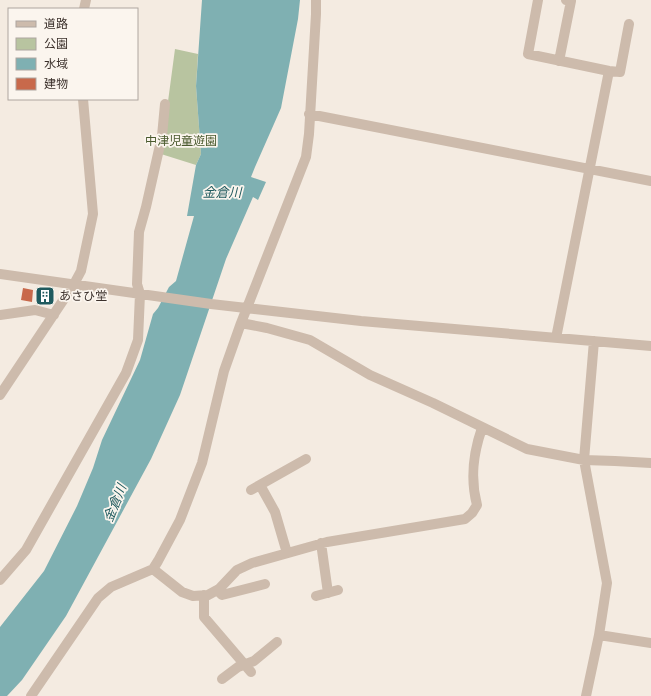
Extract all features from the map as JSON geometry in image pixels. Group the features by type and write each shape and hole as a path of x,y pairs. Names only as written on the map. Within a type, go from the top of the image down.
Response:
{"street":[{"path":"31,696 98,598 111,586 153,569 180,520 202,463 224,371 246,308 306,157 316,0"},
{"path":"538,0 528,54 620,72 629,24"},
{"path":"559,60 570,1 566,0"},
{"path":"556,338 609,71"},
{"path":"0,395 54,315 81,271 93,214 83,100"},
{"path":"0,580 26,550 126,373 138,340 144,295 137,284 139,232 162,136 165,104"},
{"path":"309,114 651,181"},
{"path":"0,274 211,304 361,321 651,346"},
{"path":"0,314 35,310 54,315"},
{"path":"241,323 267,328 310,340 370,375 433,403 527,449 584,460 651,464"},
{"path":"586,696 607,583 584,460 594,341"},
{"path":"153,569 182,592 193,596 208,595 217,590 237,570 252,563 321,543 465,520 477,505 474,495 473,468 475,446 482,428"},
{"path":"251,490 306,459"},
{"path":"260,485 275,512 287,553"},
{"path":"316,596 333,591 321,543"},
{"path":"217,590 222,595 265,584"},
{"path":"204,595 204,617 248,668"},
{"path":"598,635 651,643"},
{"path":"248,668 254,661 277,642"},
{"path":"222,679 238,667 248,668"}],"green space":[{"name":"中津児童遊園","path":"175,49 198,54 196,86 201,154 196,165 161,154"}],"water":[{"name":"金倉川","path":"202,0 300,0 298,19 281,108 251,177 266,182 258,200 253,197 226,259 180,395 151,459 66,616 22,680 7,696 0,696 0,627 44,571 77,506 93,468 102,440 140,360 153,314 158,308 169,287 176,281 194,216 187,216 196,165 201,154 196,86"}],"building":[{"path":"23,288 33,290 32,302 21,300"},
{"name":"あさひ堂","path":"38,289 54,291 52,303 36,300"}],"place":[{"name":"あさひ堂","path":"45,296"}]}
